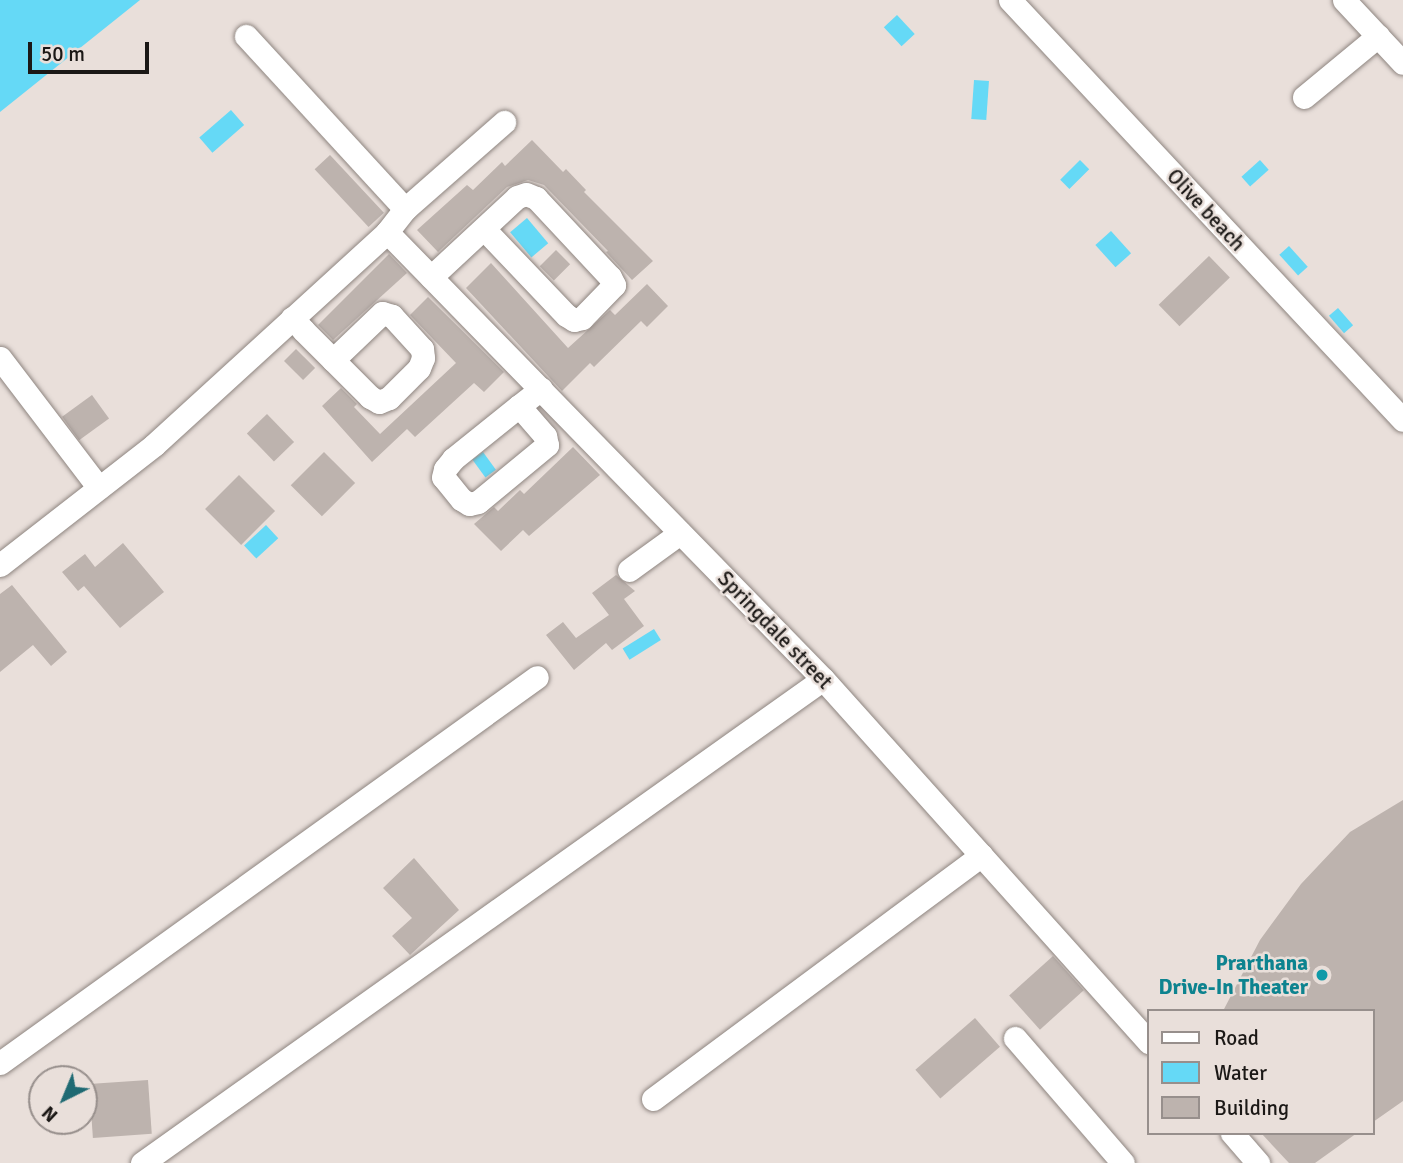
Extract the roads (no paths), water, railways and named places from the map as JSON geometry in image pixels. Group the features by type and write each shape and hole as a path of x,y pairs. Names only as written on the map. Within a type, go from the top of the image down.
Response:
{"street":[{"name":"Olive beach","path":"1010,0 1403,419"},
{"path":"1344,0 1403,63"},
{"path":"246,36 405,209"},
{"path":"1304,97 1378,36"},
{"path":"0,565 154,445 387,232 405,209 504,122"},
{"path":"431,277 517,197 526,194 536,198 610,277 614,285 582,318 573,320 484,229"},
{"name":"Springdale street","path":"387,232 823,679 1148,1041"},
{"path":"292,318 333,360"},
{"path":"0,358 99,488"},
{"path":"519,407 545,436 547,445 478,502 469,504 461,499 443,477 445,469 519,407 541,389"},
{"path":"629,569 680,533"},
{"path":"0,1063 537,677"},
{"path":"142,1163 823,679"},
{"path":"653,1100 981,855"},
{"path":"1015,1038 1123,1163"},
{"path":"1234,1135 1258,1163"}],"water":[{"path":"0,0 140,0 0,112"},
{"path":"897,15 915,34 902,46 884,27"},
{"path":"974,80 989,81 986,120 971,119"},
{"path":"231,110 244,125 212,153 199,138"},
{"path":"1080,160 1089,169 1069,189 1060,180"},
{"path":"1260,160 1269,170 1250,186 1241,177"},
{"path":"527,218 548,243 531,257 510,232"},
{"path":"1111,231 1131,253 1115,267 1095,245"},
{"path":"1289,246 1308,267 1298,276 1279,255"},
{"path":"1338,308 1353,325 1344,333 1329,316"},
{"path":"483,452 496,470 485,477 472,460"},
{"path":"266,525 278,538 256,559 244,545"},
{"path":"654,629 661,640 630,660 623,649"}],"place":[{"name":"Prarthana Drive-In Theater","path":"1322,975"}]}
